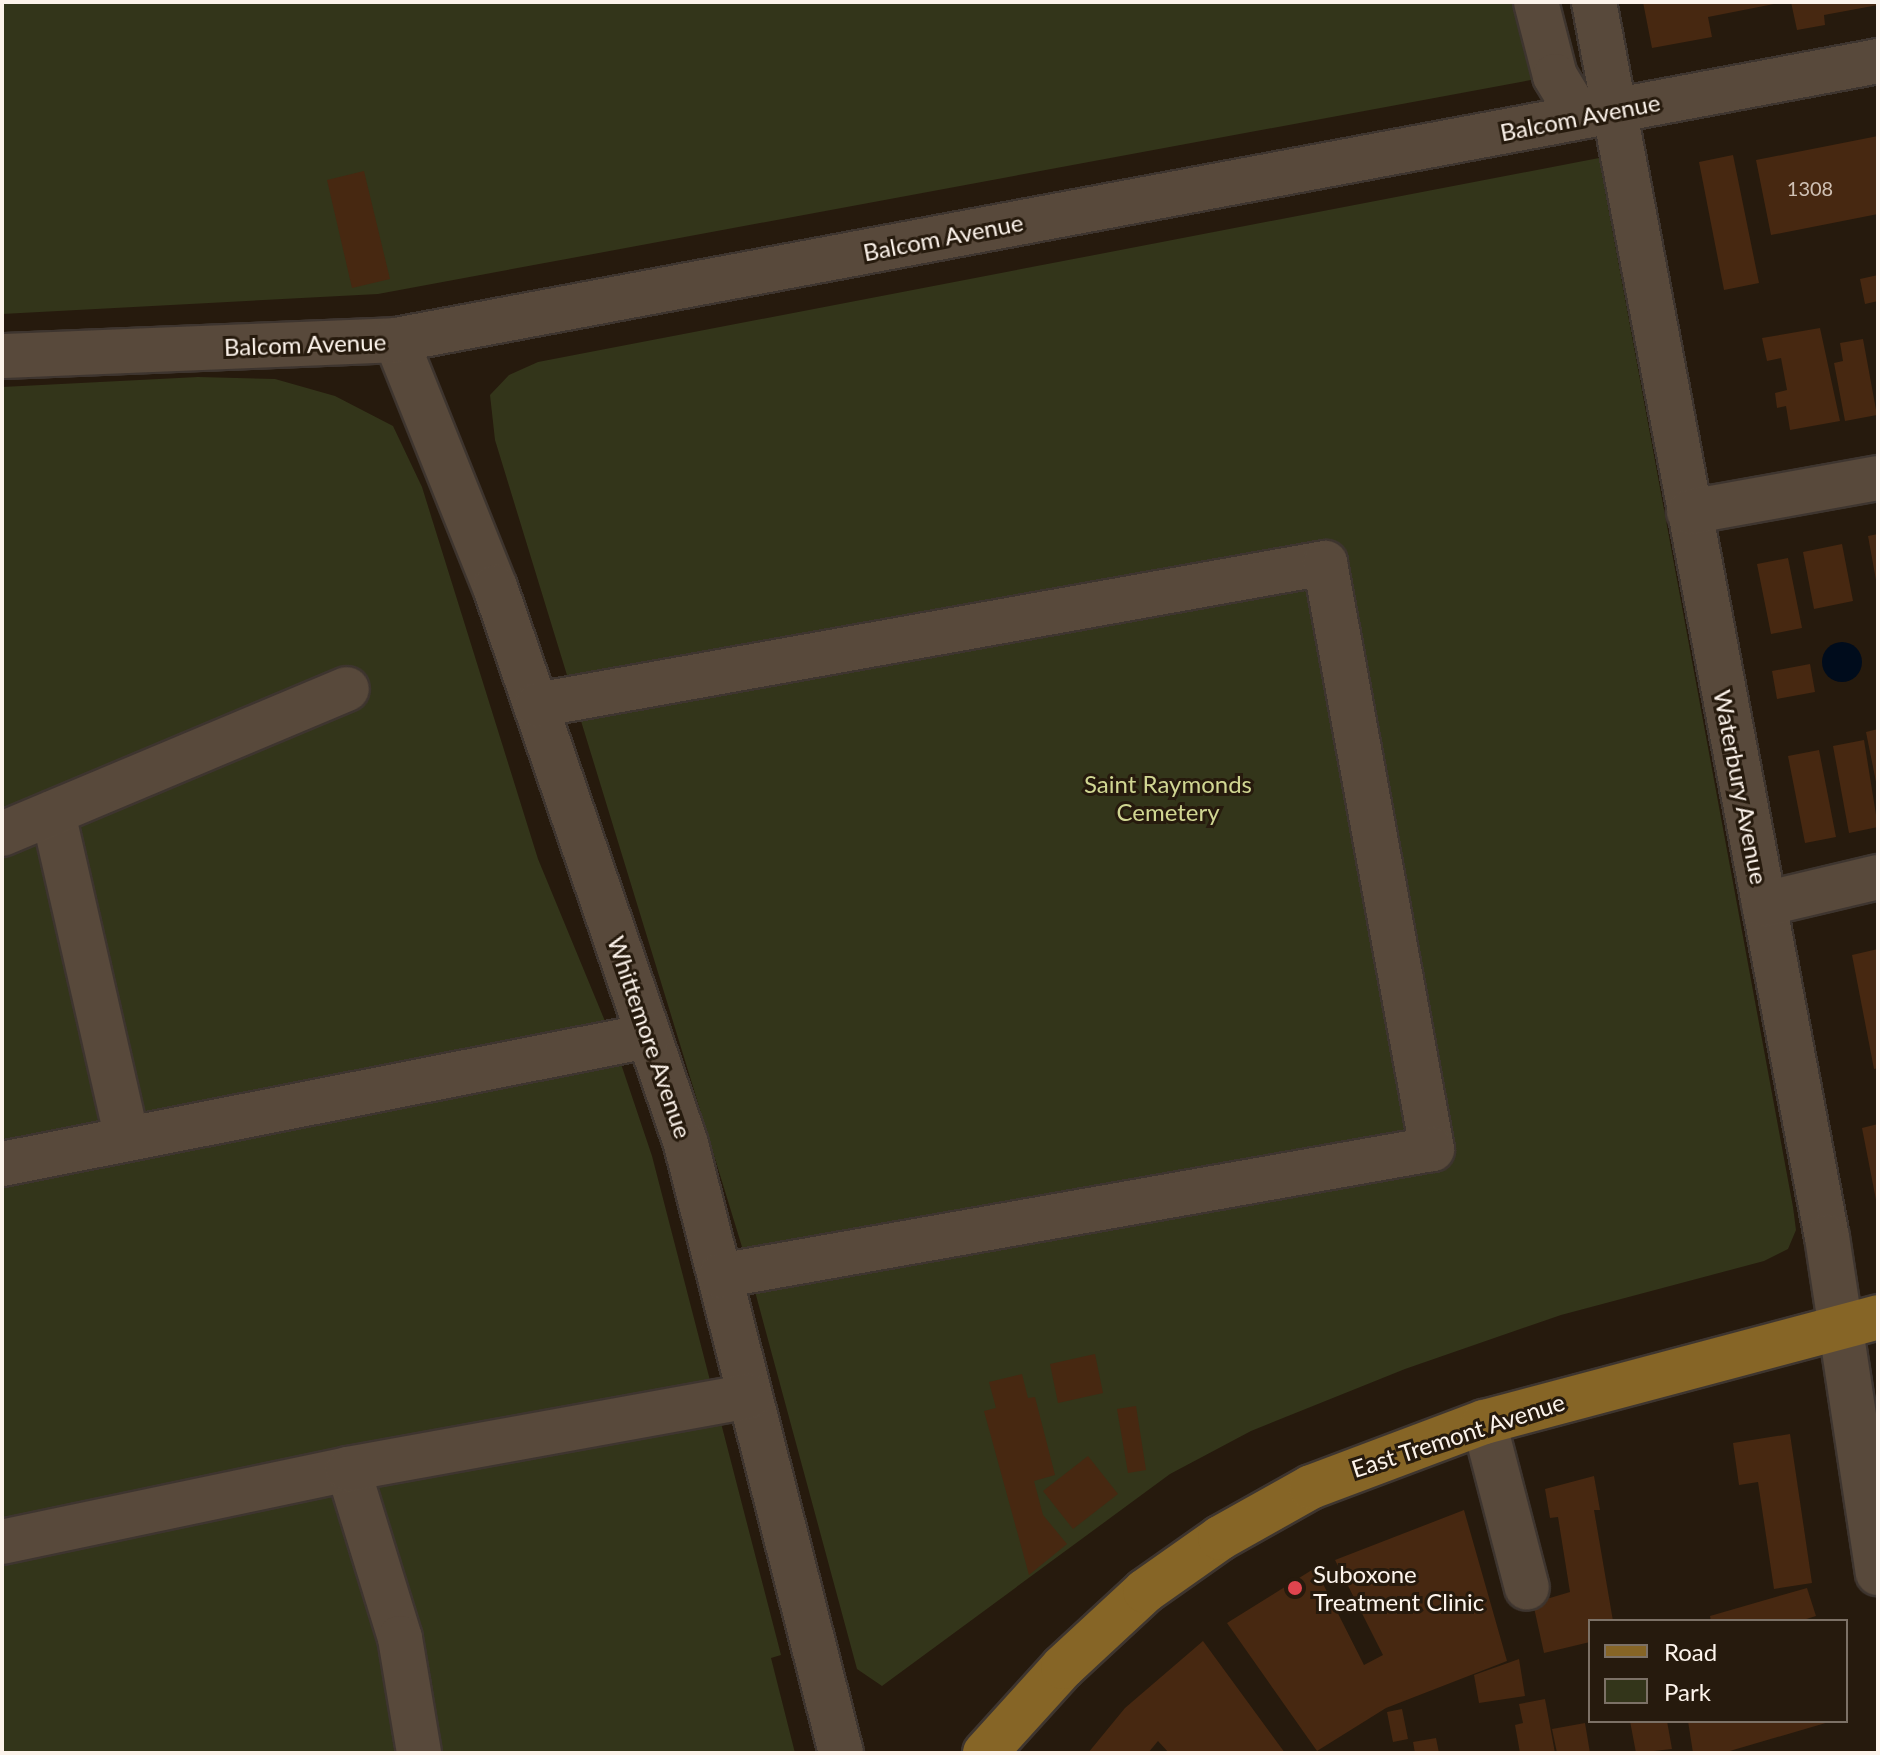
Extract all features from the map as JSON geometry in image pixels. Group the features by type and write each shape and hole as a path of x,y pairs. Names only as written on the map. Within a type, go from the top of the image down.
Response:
{"main road":[{"name":"East Tremont Avenue","path":"985,1753 1081,1648 1194,1555 1339,1474 1484,1422 1859,1322"}],"street":[{"path":"1536,2 1555,76 1597,114"},
{"name":"Waterbury Avenue","path":"1594,2 1597,114 1689,512 1764,904 1859,1322 1878,1573"},
{"name":"Balcom Avenue","path":"2,356 396,340 1878,61"},
{"name":"Whittemore Avenue","path":"396,340 537,705 686,1144 841,1753"},
{"path":"1689,512 1878,478"},
{"path":"537,705 1325,563 1432,1149 720,1276"},
{"path":"2,834 347,689"},
{"path":"53,813 127,1139"},
{"path":"1764,904 1878,877"},
{"path":"2,1164 648,1036"},
{"path":"2,1542 348,1469 749,1396"},
{"path":"1484,1422 1527,1588"},
{"path":"348,1469 400,1638 419,1753"}],"green space":[{"path":"2,2 1561,2 1574,72 378,294 2,314"},
{"name":"Saint Raymonds Cemetery","path":"1599,158 1793,1207 1796,1230 1788,1249 1764,1261 1561,1315 1405,1369 1251,1431 1170,1474 882,1686 857,1669 750,1273 495,440 490,395 509,375 538,362"},
{"path":"198,377 275,379 335,396 393,426 422,487 538,859 614,1043 652,1156 781,1655 771,1658 795,1753 2,1753 2,387"}],"water":[{"path":"1842,642 1856,648 1862,662 1856,676 1842,682 1828,676 1822,662 1828,648"}],"building":[{"path":"1643,2 1779,3 1708,17 1712,37 1652,48"},
{"path":"1791,2 1878,2 1878,5 1824,15 1825,25 1797,30"},
{"path":"1878,136 1878,214 1771,235 1756,160"},
{"path":"1733,155 1759,283 1724,290 1699,162"},
{"path":"364,171 390,279 352,288 327,180"},
{"path":"1878,275 1878,301 1865,304 1860,279"},
{"path":"1820,328 1840,421 1790,430 1786,406 1777,408 1775,393 1787,390 1781,358 1767,361 1762,338"},
{"path":"1863,339 1877,415 1845,421 1834,363 1843,361 1840,343"},
{"path":"1878,534 1878,580 1876,580 1868,536"},
{"path":"1842,544 1853,601 1814,609 1803,552"},
{"path":"1788,558 1802,628 1771,634 1757,564"},
{"path":"1810,664 1815,692 1777,699 1772,671"},
{"path":"1878,729 1878,787 1877,787 1866,732"},
{"path":"1864,740 1878,827 1849,833 1833,746"},
{"path":"1819,750 1836,837 1805,843 1788,756"},
{"path":"1878,949 1878,1068 1874,1069 1852,955"},
{"path":"1878,1124 1878,1204 1877,1205 1862,1128"},
{"path":"1095,1354 1103,1393 1058,1403 1050,1364"},
{"path":"1022,1374 1028,1398 1035,1397 1055,1475 1034,1481 1043,1515 1067,1544 1029,1575 984,1411 996,1408 989,1382"},
{"path":"1136,1406 1146,1470 1128,1473 1117,1409"},
{"path":"1790,1434 1812,1583 1774,1589 1758,1482 1739,1485 1733,1443"},
{"path":"1088,1456 1118,1494 1073,1529 1043,1491"},
{"path":"1594,1476 1600,1510 1594,1510 1613,1619 1588,1619 1588,1642 1544,1653 1533,1603 1570,1592 1558,1517 1550,1518 1545,1489"},
{"path":"1464,1510 1507,1661 1386,1708 1317,1751 1227,1623 1315,1568 1364,1665 1383,1655 1335,1560"},
{"path":"1807,1588 1816,1616 1806,1619 1711,1619 1710,1616"},
{"path":"1203,1641 1285,1753 1169,1753 1158,1741 1148,1753 1088,1753 1125,1708"},
{"path":"1519,1659 1525,1696 1479,1703 1474,1675"},
{"path":"1545,1699 1555,1753 1520,1753 1515,1725 1523,1723 1519,1704"},
{"path":"1402,1709 1408,1739 1393,1742 1387,1712"},
{"path":"1585,1723 1590,1753 1557,1753 1552,1729"},
{"path":"1630,1723 1667,1723 1672,1749 1636,1753"},
{"path":"1688,1723 1826,1723 1723,1753 1693,1753"},
{"path":"1436,1738 1439,1753 1415,1753 1413,1742"}],"place":[{"name":"Suboxone Treatment Clinic","path":"1295,1588"}]}
